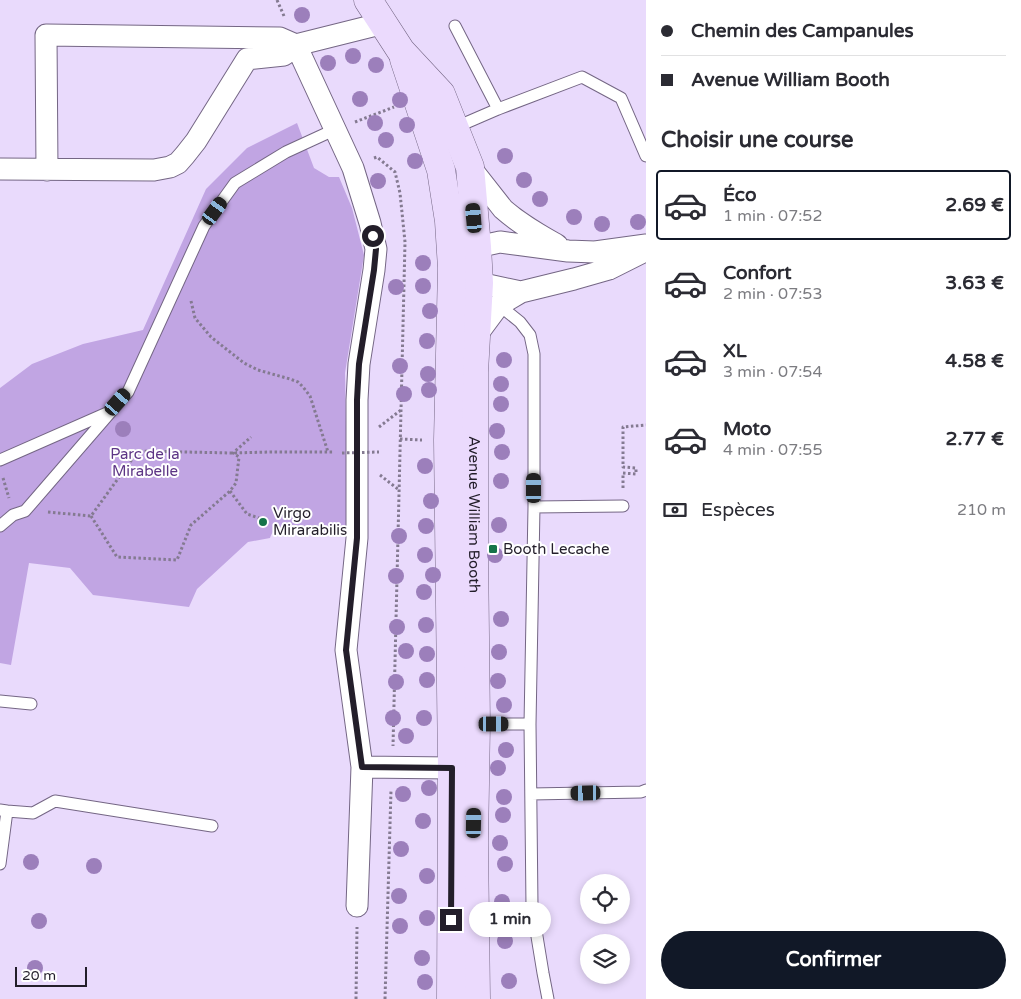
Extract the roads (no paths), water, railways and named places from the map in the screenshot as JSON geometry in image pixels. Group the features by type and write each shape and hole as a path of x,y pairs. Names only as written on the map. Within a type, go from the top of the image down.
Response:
{"street":[{"name":"Avenue William Booth","path":"368,0 402,51 441,94 470,167 479,283 474,372 476,724 474,843 476,999"},
{"path":"247,59 284,55 296,44 384,23"},
{"path":"47,170 46,34 280,38 296,44 353,168 376,249 359,364 357,400 357,538 346,650 362,767 357,906"},
{"path":"0,169 154,170 170,167 178,163 196,141 247,59 243,44 234,37"},
{"name":"Avenue William Booth","path":"402,51 442,170 449,221 452,268 448,440 452,768 451,999"},
{"path":"470,167 510,215 527,228 568,251"},
{"path":"521,292 479,283 452,268 477,247 500,242 568,251 595,252 646,245"},
{"path":"476,336 499,305 521,292 609,269 646,250"},
{"path":"362,767 452,768 466,748 471,730 476,724"}],"lane":[{"path":"456,26 498,109"},
{"path":"454,128 582,77 621,98 646,156"},
{"path":"0,526 13,514 25,511 128,392 204,226 235,183 286,152 336,129"},
{"path":"499,305 520,322 530,335 534,354 534,507 530,724 532,906 548,999"},
{"path":"0,460 109,413"},
{"path":"534,507 623,506"},
{"path":"0,700 31,704"},
{"path":"476,724 530,724"},
{"path":"531,794 641,792 646,790"},
{"path":"0,864 4,811 33,813 55,801 212,826"}],"place":[{"name":"Virgo Mirarabilis","path":"263,522"},
{"name":"Booth Lecache","path":"493,549"}],"park label":[{"name":"Parc de la Mirabelle","path":"145,462"}]}
